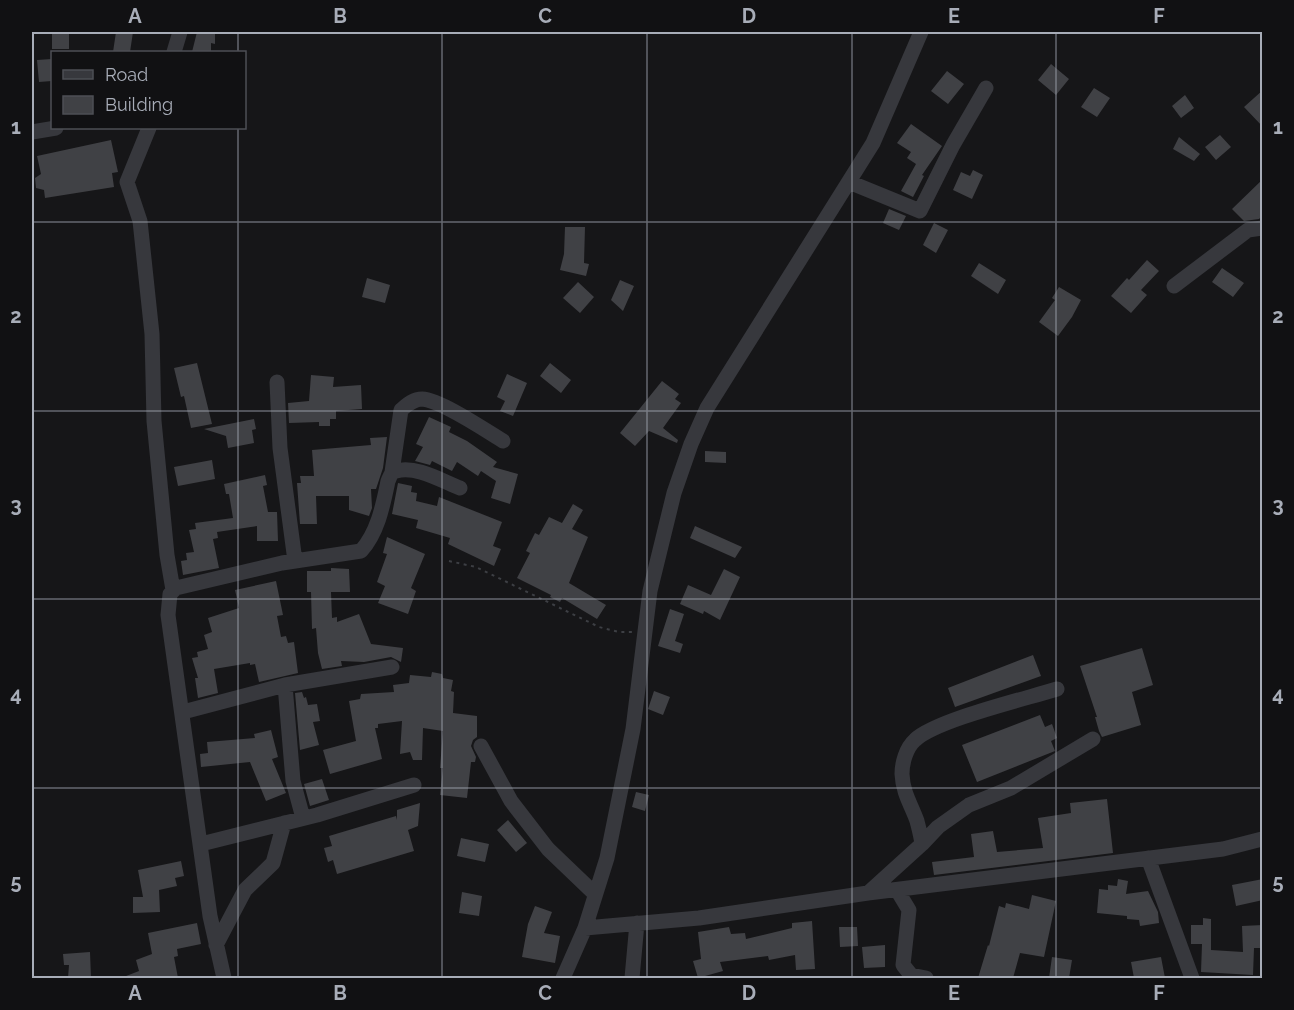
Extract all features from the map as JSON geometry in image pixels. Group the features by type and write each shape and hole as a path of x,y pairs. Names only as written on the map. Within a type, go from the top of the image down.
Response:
{"street":[{"path":"174,51 180,32"},
{"path":"563,978 585,928 607,858 633,729 650,591 674,493 691,444 706,408 873,143 921,32"},
{"path":"849,182 920,211 953,145 986,88"},
{"path":"32,132 51,129"},
{"path":"148,129 127,182 140,221 152,334 154,421 167,555 173,590 168,601 168,615 210,916 224,978"},
{"path":"1174,286 1248,230 1263,228"},
{"path":"277,382 280,448 295,561"},
{"path":"173,590 203,581 295,561 361,551 384,507 392,472 401,410 410,403 421,399 439,404 503,441"},
{"path":"392,472 398,470 419,472 460,488"},
{"path":"183,712 285,685 392,667"},
{"path":"285,685 293,781 303,818"},
{"path":"922,844 916,820 904,795 902,771 905,755 914,740 957,720 1057,689"},
{"path":"868,893 938,827 969,805 1011,788 1093,740"},
{"path":"481,746 511,801 548,849 595,894"},
{"path":"201,844 303,818 414,784"},
{"path":"216,945 245,890 273,863 284,823"},
{"path":"585,928 699,918 868,893 1223,849 1263,839"},
{"path":"1148,858 1192,978"},
{"path":"897,890 909,910 903,964 911,975 926,978"},
{"path":"632,978 637,923"}],"path":[{"path":"449,561 476,567 599,627 619,632 646,632"}],"building":[{"path":"116,32 133,32 130,51 113,51"},
{"path":"197,32 215,32 215,44 211,43 211,51 192,51"},
{"path":"52,34 69,34 69,49 52,49"},
{"path":"51,59 51,81 39,82 37,60"},
{"path":"1051,64 1069,79 1056,95 1038,80"},
{"path":"947,71 964,84 948,104 931,91"},
{"path":"1094,88 1110,98 1097,117 1081,107"},
{"path":"1263,90 1263,127 1244,107"},
{"path":"1185,95 1194,108 1181,118 1172,106"},
{"path":"911,124 942,146 922,175 924,176 913,197 901,191 916,164 907,158 911,152 897,143"},
{"path":"1220,135 1231,147 1216,160 1205,147"},
{"path":"1179,137 1200,154 1194,161 1173,149"},
{"path":"111,140 118,172 112,173 114,187 45,198 44,190 36,188 35,178 41,174 37,156"},
{"path":"973,170 983,175 972,199 953,190 961,172 970,176"},
{"path":"1263,179 1263,215 1259,219 1244,221 1232,209"},
{"path":"889,209 906,216 899,230 883,223"},
{"path":"934,223 948,230 936,253 923,245"},
{"path":"565,227 585,227 584,263 589,264 586,276 560,270 564,254"},
{"path":"1147,260 1159,271 1141,290 1147,295 1131,313 1111,296"},
{"path":"979,263 1006,280 998,294 971,276"},
{"path":"1222,268 1244,283 1233,297 1212,282"},
{"path":"367,278 390,285 385,303 362,297"},
{"path":"620,280 634,286 623,311 611,300"},
{"path":"578,282 594,297 580,313 563,298"},
{"path":"1059,287 1081,300 1058,336 1039,322 1055,300 1052,298"},
{"path":"197,363 212,424 191,428 184,396 181,397 174,368"},
{"path":"550,363 571,380 561,393 540,376"},
{"path":"507,374 527,383 513,416 500,411 505,401 497,397"},
{"path":"311,375 334,377 333,387 361,385 362,409 336,411 336,419 330,419 330,426 319,426 319,422 289,423 288,403 309,401"},
{"path":"662,381 679,394 675,399 681,403 663,428 678,440 677,443 649,431 635,446 620,433"},
{"path":"429,417 451,427 449,432 467,441 497,462 493,467 518,474 510,504 491,498 496,481 481,471 478,476 457,462 452,471 432,461 430,465 415,461 423,447 416,444"},
{"path":"254,419 256,429 252,430 254,443 228,448 226,436 204,429"},
{"path":"387,437 383,468 376,489 371,489 372,508 369,516 349,510 349,496 316,496 317,524 300,524 297,483 301,483 300,476 314,476 312,450 371,445 370,438"},
{"path":"705,451 726,452 726,463 705,462"},
{"path":"212,460 215,479 178,486 174,467"},
{"path":"265,475 267,485 263,486 268,512 277,512 278,541 257,541 257,526 217,532 218,538 213,539 219,568 183,575 181,561 187,560 186,553 194,552 189,530 196,529 195,523 233,518 229,494 226,494 224,484"},
{"path":"398,483 412,486 411,492 417,493 416,501 437,506 439,497 502,522 493,546 501,549 494,566 448,544 450,538 416,528 418,520 392,514"},
{"path":"573,504 583,510 572,529 588,537 569,583 606,605 597,619 562,598 560,602 517,578 530,553 526,551 535,533 539,535 549,517 562,523"},
{"path":"695,526 742,547 735,558 690,538"},
{"path":"387,537 425,554 411,588 416,591 408,614 378,603 385,586 377,582 387,554 383,553"},
{"path":"331,568 349,569 350,592 331,592 332,618 337,617 337,622 359,614 371,644 403,648 401,662 391,657 364,662 341,661 342,666 322,669 316,628 312,629 311,592 307,592 307,571 331,571"},
{"path":"724,569 740,577 720,620 704,611 703,614 680,604 688,585 711,595"},
{"path":"276,581 283,615 277,616 281,637 286,636 288,643 294,642 298,673 259,682 255,664 214,669 218,693 198,698 195,678 198,678 192,658 198,657 197,652 208,649 204,635 212,632 208,618 239,608 235,590"},
{"path":"670,609 684,614 675,641 683,644 680,653 658,646"},
{"path":"1142,648 1153,685 1132,692 1141,725 1102,737 1080,666"},
{"path":"1033,655 1041,676 955,707 948,688"},
{"path":"432,672 453,680 451,691 454,692 453,713 477,716 477,737 471,746 476,757 475,762 471,762 467,798 440,795 443,731 423,728 422,760 413,760 410,752 400,754 402,721 378,724 378,728 375,728 382,759 330,774 323,750 356,741 349,701 360,699 361,694 394,692 393,685 409,683 410,675 431,677"},
{"path":"654,691 670,697 663,715 648,709"},
{"path":"302,692 308,705 317,704 320,721 313,722 319,745 300,750 295,693"},
{"path":"1040,715 1045,727 1052,724 1057,738 1051,741 1055,751 977,782 962,745"},
{"path":"271,730 278,757 272,759 286,793 266,801 250,762 201,767 200,754 208,753 207,742 255,738 254,734"},
{"path":"322,779 329,800 310,806 304,784"},
{"path":"636,792 649,795 645,811 632,807"},
{"path":"1107,799 1113,853 934,875 932,862 974,857 971,834 993,831 997,852 1043,848 1038,818 1071,813 1070,803"},
{"path":"420,803 418,826 408,830 414,851 337,874 333,860 328,862 324,848 332,846 329,836 396,816 397,820 397,810"},
{"path":"508,820 527,843 516,852 497,830"},
{"path":"461,838 489,844 485,862 457,856"},
{"path":"181,861 184,876 175,878 177,886 159,890 160,912 133,913 133,897 143,897 138,870"},
{"path":"1118,879 1128,881 1126,894 1148,891 1158,912 1159,923 1140,926 1139,920 1127,919 1127,916 1097,913 1099,889 1108,890 1108,885 1117,886"},
{"path":"1263,879 1263,900 1236,906 1232,885"},
{"path":"462,892 482,896 479,916 459,913"},
{"path":"1032,895 1056,901 1044,957 1020,953 1013,978 978,978 999,906 1005,908 1006,903 1029,909"},
{"path":"535,906 552,912 544,933 560,936 555,963 522,957 528,924"},
{"path":"1203,918 1211,919 1211,950 1243,952 1242,926 1263,925 1263,948 1254,948 1253,975 1201,972 1202,944 1191,944 1191,925 1203,925"},
{"path":"812,921 815,969 796,970 795,955 769,960 768,956 720,962 723,971 698,978 693,961 701,959 698,932 729,927 731,934 745,933 746,939 792,928 792,923"},
{"path":"197,923 201,944 177,949 178,956 174,957 178,978 121,978 139,971 136,960 152,954 148,933"},
{"path":"839,927 857,927 858,946 840,947"},
{"path":"885,945 885,967 864,968 862,947"},
{"path":"90,952 91,978 68,978 69,965 64,965 63,954"},
{"path":"1052,957 1072,960 1069,978 1049,978"},
{"path":"1161,957 1165,978 1134,978 1131,962"}]}
